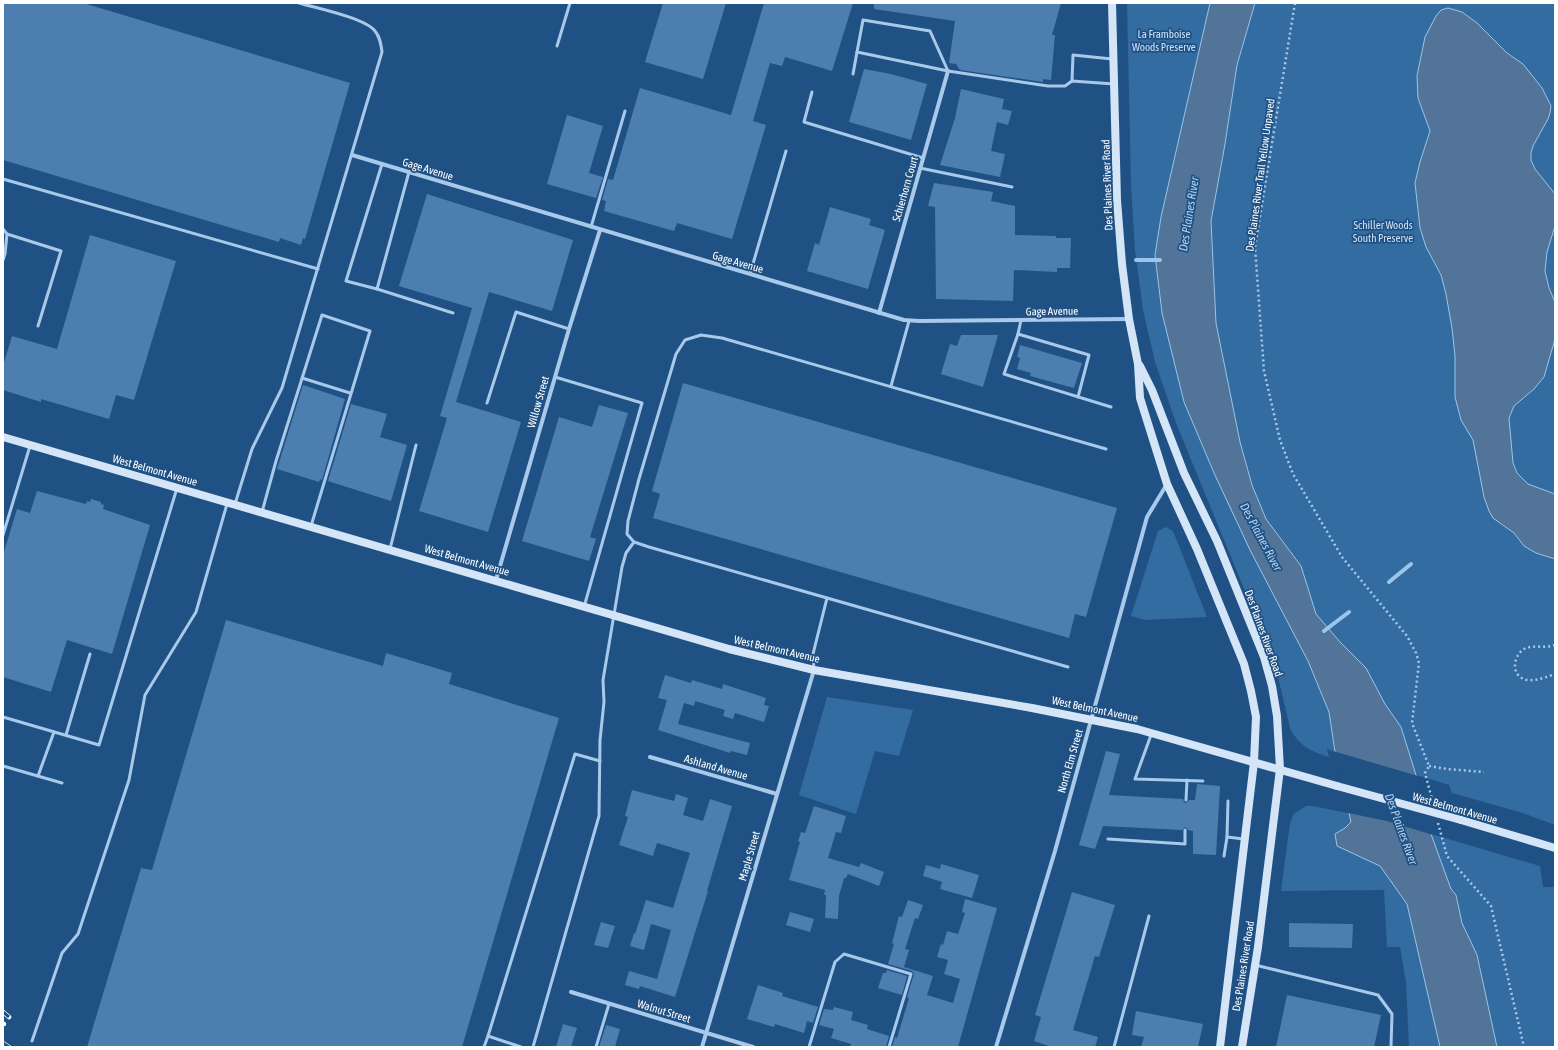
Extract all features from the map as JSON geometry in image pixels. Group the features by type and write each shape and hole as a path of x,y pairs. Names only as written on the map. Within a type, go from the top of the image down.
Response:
{"main road":[{"name":"Des Plaines River Road","path":"1112,3 1117,200 1122,264 1129,319 1138,364 1140,398 1167,484 1197,549 1244,664 1256,717 1254,762 1220,1047"},
{"name":"Des Plaines River Road","path":"1138,364 1152,390 1184,473 1217,541 1264,657 1272,686 1277,716 1280,769 1255,965 1242,1047"},
{"name":"West Belmont Avenue","path":"3,437 730,649 814,670 1092,719 1151,733 1555,848"}],"street":[{"name":"Schierhorn Court","path":"879,313 948,71"},
{"name":"Gage Avenue","path":"352,155 910,321 1129,319"},
{"name":"Willow Street","path":"496,580 569,329 600,230"},
{"name":"North Elm Street","path":"996,1047 1055,851 1147,517 1167,484"},
{"name":"Maple Street","path":"702,1047 814,670"},
{"name":"Ashland Avenue","path":"650,757 777,794"},
{"name":"Walnut Street","path":"571,992 753,1047"}],"lane":[{"path":"32,1041 62,953 78,934 129,780 145,695 196,612 231,503 252,449 282,388 382,52 381,41 375,31 365,23 299,3"},
{"path":"557,46 570,3"},
{"path":"853,74 863,20 930,31 948,71"},
{"path":"857,52 948,71 1048,86 1065,86 1072,81 1114,84"},
{"path":"1072,81 1073,55 1114,59"},
{"path":"812,92 804,122 923,158"},
{"path":"590,227 625,111"},
{"path":"750,274 786,151"},
{"path":"382,164 346,281 377,289 453,313"},
{"path":"920,168 1012,187"},
{"path":"377,289 409,172"},
{"path":"3,179 318,269"},
{"path":"3,230 7,234 61,251 38,326"},
{"path":"3,260 7,234"},
{"path":"487,403 516,312 569,329"},
{"path":"262,512 276,461 322,315 370,331 311,526"},
{"path":"1021,320 1018,334 1004,374 1111,407"},
{"path":"891,386 910,321"},
{"path":"1018,334 1089,355 1078,397"},
{"path":"1068,667 634,542 628,534 631,509 676,354 685,340 700,335 722,338 1106,449"},
{"path":"555,377 642,403 584,607"},
{"path":"302,378 350,393"},
{"path":"3,535 30,445"},
{"path":"390,549 416,446"},
{"path":"3,717 98,745 177,487"},
{"path":"534,1047 599,816 600,740 604,702 603,680 624,560 626,553 634,542"},
{"path":"814,670 813,654 827,598"},
{"path":"66,735 90,654"},
{"path":"38,776 54,732"},
{"path":"1151,733 1135,779 1203,781"},
{"path":"484,1047 575,754 600,761"},
{"path":"3,766 62,783"},
{"path":"1186,800 1187,780"},
{"path":"1224,856 1227,837 1228,801"},
{"path":"1108,839 1185,844 1185,830"},
{"path":"1227,837 1244,839"},
{"path":"1114,1047 1149,916"},
{"path":"810,1047 834,962 844,954 911,974 889,1047"},
{"path":"1255,965 1378,995 1392,1014 1391,1047"},
{"path":"596,1047 609,1004"},
{"path":"488,1036 521,1047"}],"path":[{"name":"Des Plaines River Trail Yellow Unpaved","path":"1295,3 1255,247 1264,371 1280,440 1293,474 1342,557 1407,636 1416,653 1419,663 1412,723 1429,766 1425,773 1433,803"},
{"path":"1555,645 1550,647 1526,648 1516,657 1514,663 1517,674 1521,678 1536,680 1555,674"},
{"path":"1429,766 1484,772"},
{"path":"1437,818 1447,856 1491,906 1524,1047"}],"green space":[{"name":"La Framboise Woods Preserve","path":"1127,3 1210,3 1161,217 1155,255 1162,313 1184,402 1214,473 1308,661 1329,712 1335,752 1327,749 1329,757 1311,750 1301,744 1290,728 1275,664 1176,423 1155,362 1143,310 1135,250 1131,186"},
{"name":"Schiller Woods South Preserve","path":"1255,3 1555,3 1555,825 1523,813 1452,793 1449,785 1416,775 1401,727 1340,642 1316,614 1301,566 1266,519 1252,485 1240,442 1216,323 1211,221 1237,65"},
{"path":"1166,527 1173,531 1207,617 1145,620 1131,616 1158,531"},
{"path":"827,697 913,710 899,756 875,751 856,814 799,795"},
{"path":"1306,806 1313,806 1387,821 1540,866 1543,887 1555,887 1555,1047 1497,1047 1477,955 1462,923 1456,895 1397,890 1407,904 1440,1047 1409,1047 1406,982 1400,947 1387,947 1384,890 1281,891 1290,823 1294,814"}],"water":[{"name":"Des Plaines River","path":"1210,3 1255,3 1237,65 1211,221 1216,323 1240,442 1252,485 1266,519 1301,566 1316,614 1340,642 1366,668 1385,704 1401,727 1416,775 1431,834 1451,889 1456,895 1462,923 1477,955 1497,1047 1440,1047 1407,904 1380,866 1337,846 1335,834 1351,822 1335,752 1329,712 1308,661 1250,550 1214,473 1184,402 1162,313 1155,255 1161,217"},
{"path":"1448,8 1462,12 1477,23 1507,53 1523,64 1542,88 1551,106 1548,119 1533,146 1531,160 1535,169 1555,194 1555,226 1547,252 1545,271 1549,288 1555,302 1555,339 1544,377 1534,389 1514,406 1509,418 1513,463 1517,473 1528,484 1555,494 1555,559 1536,553 1524,546 1514,533 1493,518 1489,511 1484,497 1473,440 1461,420 1455,397 1455,356 1446,294 1441,275 1426,247 1420,228 1415,183 1430,131 1418,98 1417,76 1425,37 1436,16 1441,10"}],"pier":[{"path":"1333,751 1418,776 1433,835 1387,821 1348,813"}],"building":[{"path":"3,3 83,3 350,83 305,239 303,238 301,245 280,238 279,242 3,160"},
{"path":"663,3 726,3 703,79 645,62"},
{"path":"764,3 853,3 832,71 785,57 782,66 770,63 753,121 766,125 732,239 677,223 674,231 604,211 606,201 602,200 608,179 613,180 640,88 731,115"},
{"path":"874,3 1061,3 1052,35 1055,35 1051,80 1043,79 1043,82 960,70 956,64 949,63 955,21 874,9"},
{"path":"864,69 891,74 927,84 911,140 849,122"},
{"path":"961,89 1004,99 1002,109 1012,111 1008,125 997,122 991,151 1005,154 1000,177 940,165 955,118"},
{"path":"567,115 603,126 589,173 603,177 596,198 547,184"},
{"path":"934,183 993,192 991,201 1015,206 1015,235 1071,238 1070,268 1057,268 1057,272 1014,270 1013,301 936,299 935,207 928,206"},
{"path":"427,194 573,240 552,311 489,292 456,402 521,422 488,532 419,511 447,418 440,416 472,308 399,286"},
{"path":"830,207 871,219 869,225 885,230 868,289 807,271 815,243 819,245"},
{"path":"90,235 176,261 134,400 116,395 109,419 41,399 41,402 3,390 3,366 12,336 57,349"},
{"path":"961,335 998,335 983,387 941,374 950,344 957,346"},
{"path":"1020,345 1082,363 1074,388 1030,376 1031,373 1017,369 1020,358 1017,357"},
{"path":"683,383 1117,508 1086,617 1075,614 1069,638 653,518 660,494 652,491"},
{"path":"303,385 345,399 322,480 320,479 319,482 277,469"},
{"path":"351,404 387,414 380,437 407,445 391,501 328,481"},
{"path":"599,405 628,413 590,537 596,539 589,561 522,541 559,417 592,427"},
{"path":"37,491 86,504 87,501 90,502 91,499 101,502 101,504 104,505 103,509 150,525 112,654 67,640 51,692 3,677 3,555 17,509 30,513"},
{"path":"226,620 383,666 386,653 452,673 449,684 559,718 462,1047 87,1047 141,868 152,870"},
{"path":"665,675 691,683 692,680 722,689 723,684 766,698 764,705 769,706 764,722 735,713 733,719 723,716 725,710 695,701 694,706 684,703 678,724 750,743 747,755 731,751 730,753 658,730 667,700 658,698"},
{"path":"1106,751 1120,754 1109,795 1183,799 1186,803 1189,800 1195,800 1197,784 1220,786 1216,855 1193,854 1193,831 1188,830 1185,827 1182,830 1103,826 1095,849 1079,845"},
{"path":"632,790 674,801 676,794 688,798 683,815 703,821 710,799 732,806 708,891 675,997 640,986 639,989 625,985 629,971 657,979 671,930 651,924 644,950 630,946 646,900 673,908 690,853 657,843 653,856 619,845 628,817 625,816"},
{"path":"814,806 846,816 841,833 836,832 828,858 859,867 861,863 884,872 879,886 848,874 846,878 844,878 839,896 838,919 825,918 825,890 789,880 800,842 798,841 801,832 805,833"},
{"path":"941,864 979,875 972,898 940,889 942,882 923,876 926,865 940,869"},
{"path":"1072,892 1115,905 1099,957 1095,956 1073,1030 1098,1037 1095,1047 1052,1047 1034,1041 1041,1017 1035,1015"},
{"path":"965,899 997,908 958,1047 892,1047 895,1037 897,1038 909,998 907,997 914,974 912,971 888,964 894,944 892,943 899,916 902,917 908,900 923,905 918,919 915,918 905,949 909,950 904,967 933,976 927,995 953,1003 960,979 944,974 948,960 937,957 941,944 943,945 947,931 958,934 965,913 962,912"},
{"path":"790,912 814,919 810,932 786,925"},
{"path":"601,922 615,926 608,948 594,945"},
{"path":"1289,923 1353,924 1352,948 1289,947"},
{"path":"887,970 907,976 902,995 878,988 883,973 886,973"},
{"path":"758,985 783,993 782,996 818,1007 813,1023 807,1021 804,1033 775,1024 774,1027 747,1019"},
{"path":"1287,995 1381,1015 1374,1047 1276,1047"},
{"path":"834,1007 853,1012 851,1020 868,1025 867,1029 889,1036 886,1047 850,1047 851,1044 831,1038 834,1029 819,1025 824,1009 833,1010"},
{"path":"1136,1011 1203,1024 1198,1047 1141,1047 1144,1037 1132,1035"},
{"path":"563,1024 577,1028 571,1047 556,1047"},
{"path":"606,1025 620,1029 615,1047 599,1047"}],"waterway":[{"path":"1136,260 1160,260"},
{"path":"1389,582 1411,564"},
{"path":"1324,631 1349,612"}],"railway":[{"path":"3,1012 9,1017"},
{"path":"3,1043 9,1047"}]}
